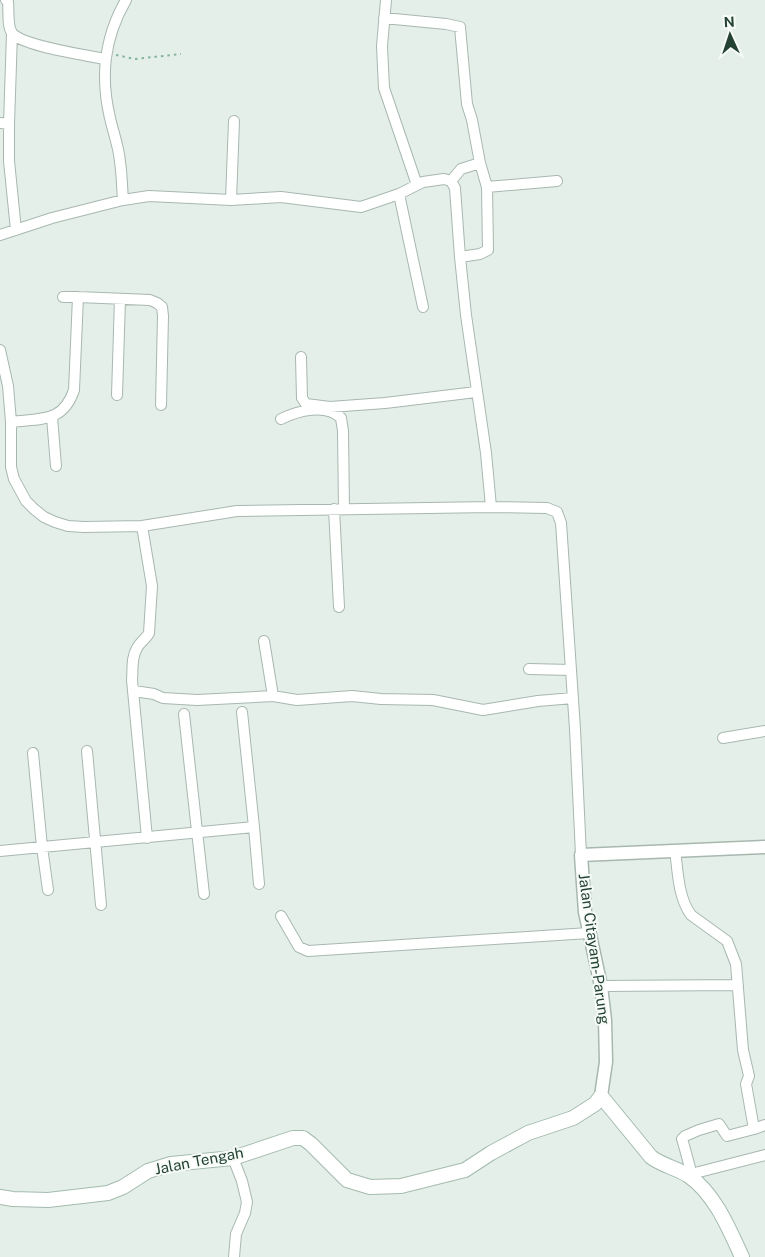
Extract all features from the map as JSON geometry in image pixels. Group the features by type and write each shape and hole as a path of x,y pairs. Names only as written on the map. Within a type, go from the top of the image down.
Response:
{"main road":[{"name":"Jalan Tengah","path":"0,1197 36,1200 90,1196 116,1190 148,1171 171,1164 233,1158 293,1138 303,1138 311,1144 347,1180 370,1187 401,1186 465,1170 528,1133 578,1115 594,1104 601,1096"},
{"path":"601,1096 650,1157 660,1164 691,1176 707,1191 742,1257"}],"street":[{"path":"6,0 8,2 12,33 4,124 16,230"},
{"path":"123,200 120,161 105,93 106,55 113,26 126,0"},
{"path":"386,0 382,46 384,88 417,185"},
{"path":"384,18 460,27 466,104 472,120 480,164 487,187 489,234 488,250 480,254 460,257"},
{"path":"12,33 19,38 42,46 106,55"},
{"path":"231,200 234,121"},
{"path":"451,181 461,169 480,164"},
{"path":"0,235 52,218 123,200 149,196 231,200 281,197 361,207 400,194 423,182 435,180 451,181"},
{"path":"451,181 457,196 465,306 486,453 491,507"},
{"path":"487,187 557,181"},
{"path":"400,194 423,307"},
{"path":"63,297 150,300 162,308 164,316 161,405"},
{"path":"11,422 52,417 70,403 74,390 78,297"},
{"path":"117,396 120,299"},
{"path":"0,350 8,386 12,446 11,467 14,479 26,501 44,517 54,522 76,527 142,526 237,510 491,507 547,508 557,512 561,523 581,855"},
{"path":"301,357 302,398 306,404 330,406 385,403 476,392"},
{"path":"281,419 313,410 333,412 341,418 343,427 339,509 339,607"},
{"path":"52,417 56,466"},
{"path":"0,452 12,446"},
{"path":"142,526 152,586 150,624 148,635 137,646 133,656 132,680 147,838"},
{"path":"264,641 273,696"},
{"path":"529,669 571,670"},
{"path":"134,691 154,694 163,698 198,700 273,696 297,700 352,696 433,700 483,710 538,701 572,698"},
{"path":"242,712 259,884"},
{"path":"184,714 204,894"},
{"path":"723,738 765,731"},
{"path":"88,751 101,905"},
{"path":"33,753 48,890"},
{"path":"0,851 254,827"},
{"name":"Jalan Citayam-Parung","path":"601,1096 607,1044 601,986 589,933 582,880 581,855 765,847"},
{"path":"674,850 682,894 688,910 691,915 727,941 736,964 743,1050 749,1076 746,1084 754,1129"},
{"path":"281,916 299,947 308,951 589,933"},
{"path":"601,986 738,985"},
{"path":"765,1125 726,1136 719,1124 714,1124 682,1139 691,1176 765,1155"},
{"path":"233,1158 242,1181 246,1202 245,1213 236,1234 234,1257"}],"path":[{"path":"106,55 135,59 181,54"}]}
